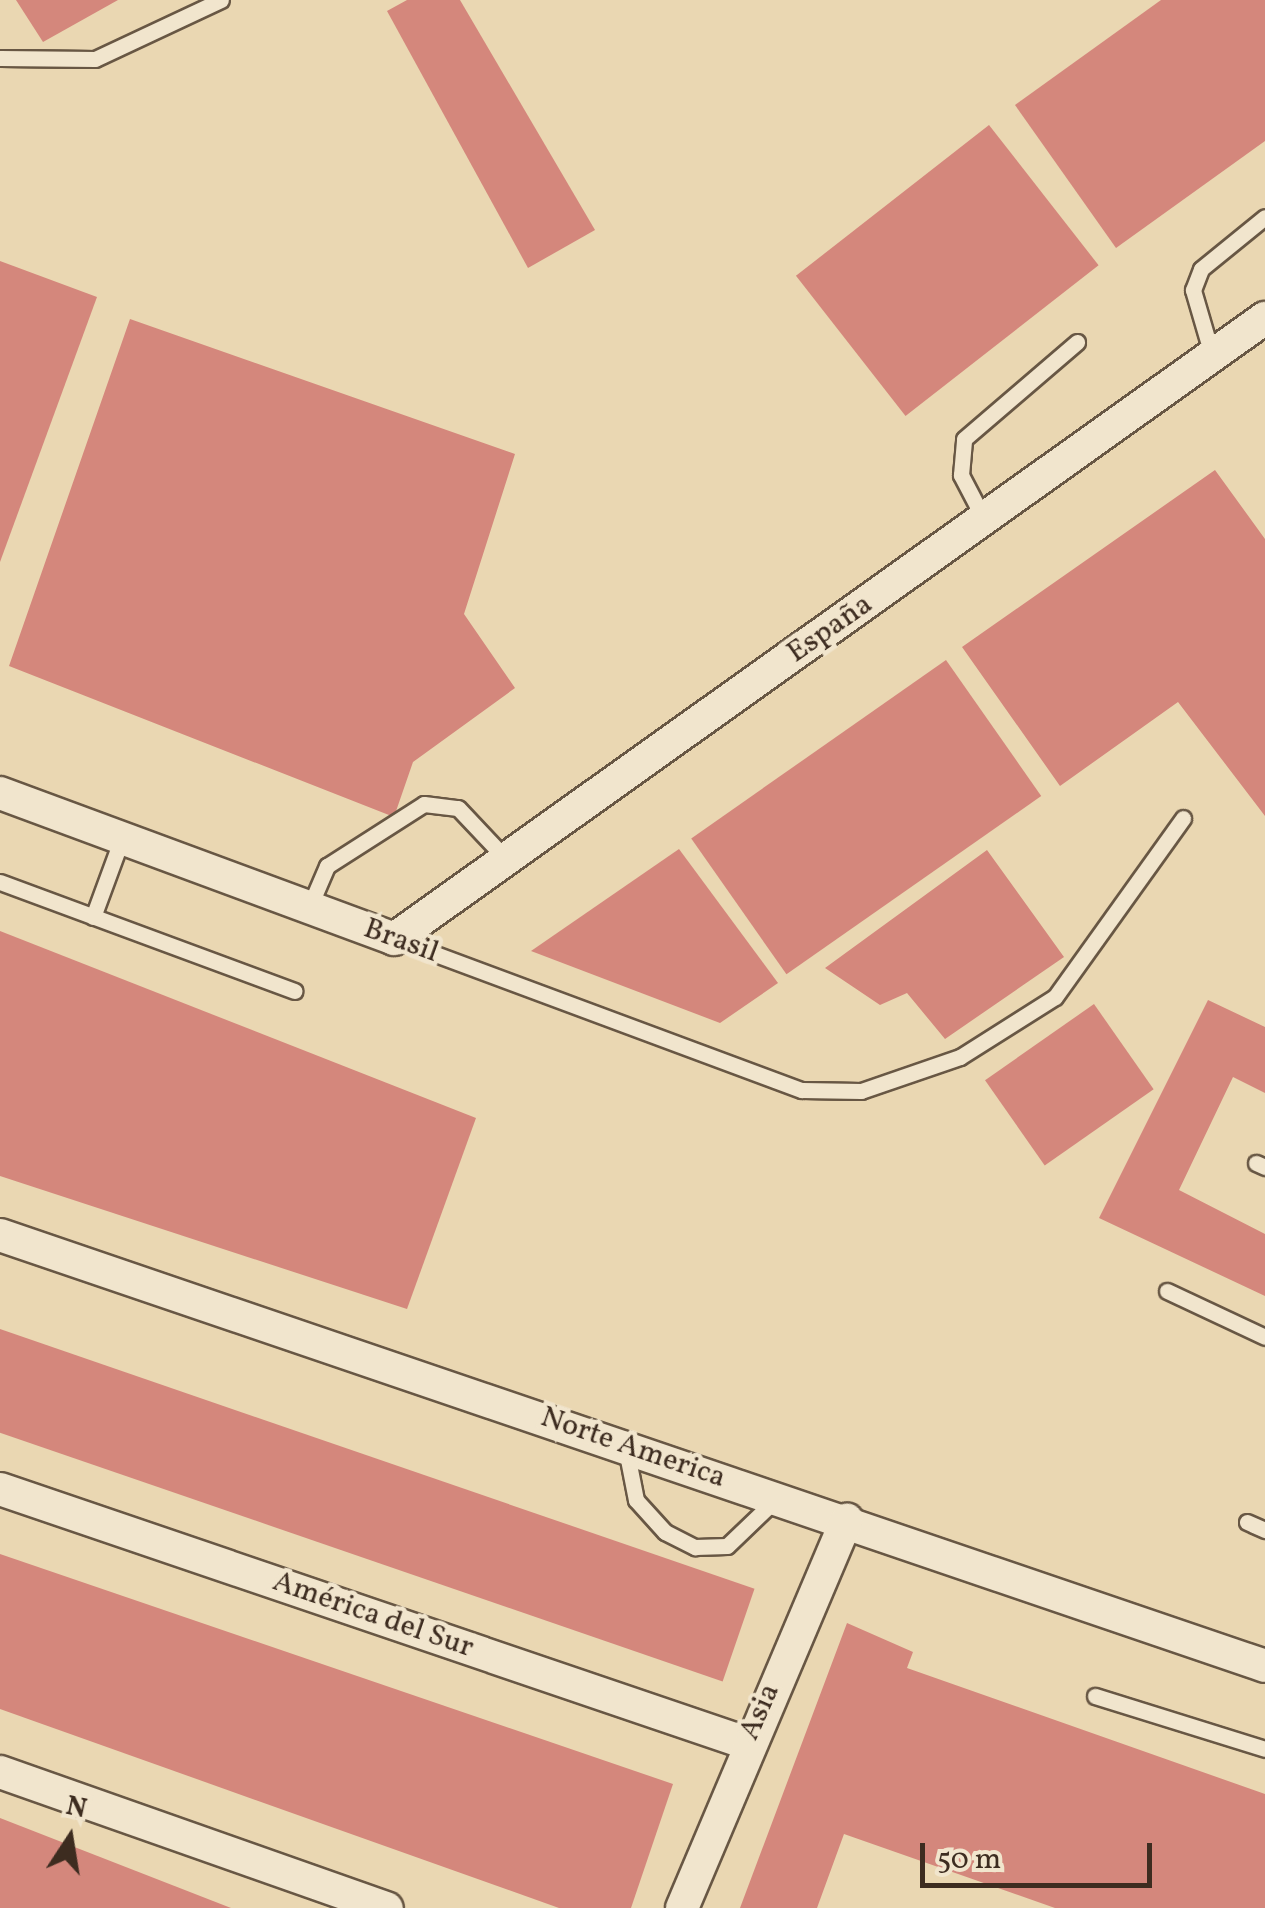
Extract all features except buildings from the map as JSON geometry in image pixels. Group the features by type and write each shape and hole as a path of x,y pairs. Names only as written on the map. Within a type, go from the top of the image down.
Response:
{"street":[{"name":"España","path":"394,939 1265,318"},
{"name":"Brasil","path":"0,793 394,939"},
{"name":"Norte America","path":"0,1234 847,1520 1265,1666"},
{"name":"América del Sur","path":"0,1489 746,1743"},
{"name":"Asia","path":"682,1908 746,1743 847,1520"},
{"path":"0,1772 388,1908"}],"lane":[{"path":"0,58 96,59 222,0"},
{"path":"1212,356 1193,290 1201,270 1265,218"},
{"path":"984,518 961,475 964,438 1077,342"},
{"path":"309,908 327,866 424,804 458,808 506,859"},
{"name":"Brasil","path":"394,939 802,1090 900,1080 960,1058 1055,997 1182,818"},
{"path":"93,916 122,838"},
{"path":"0,882 295,991"},
{"path":"1167,1291 1265,1337"},
{"path":"626,1446 636,1500 664,1532 695,1547 728,1546 778,1497"},
{"path":"1247,1522 1265,1530"},
{"path":"1095,1696 1265,1749"}]}
